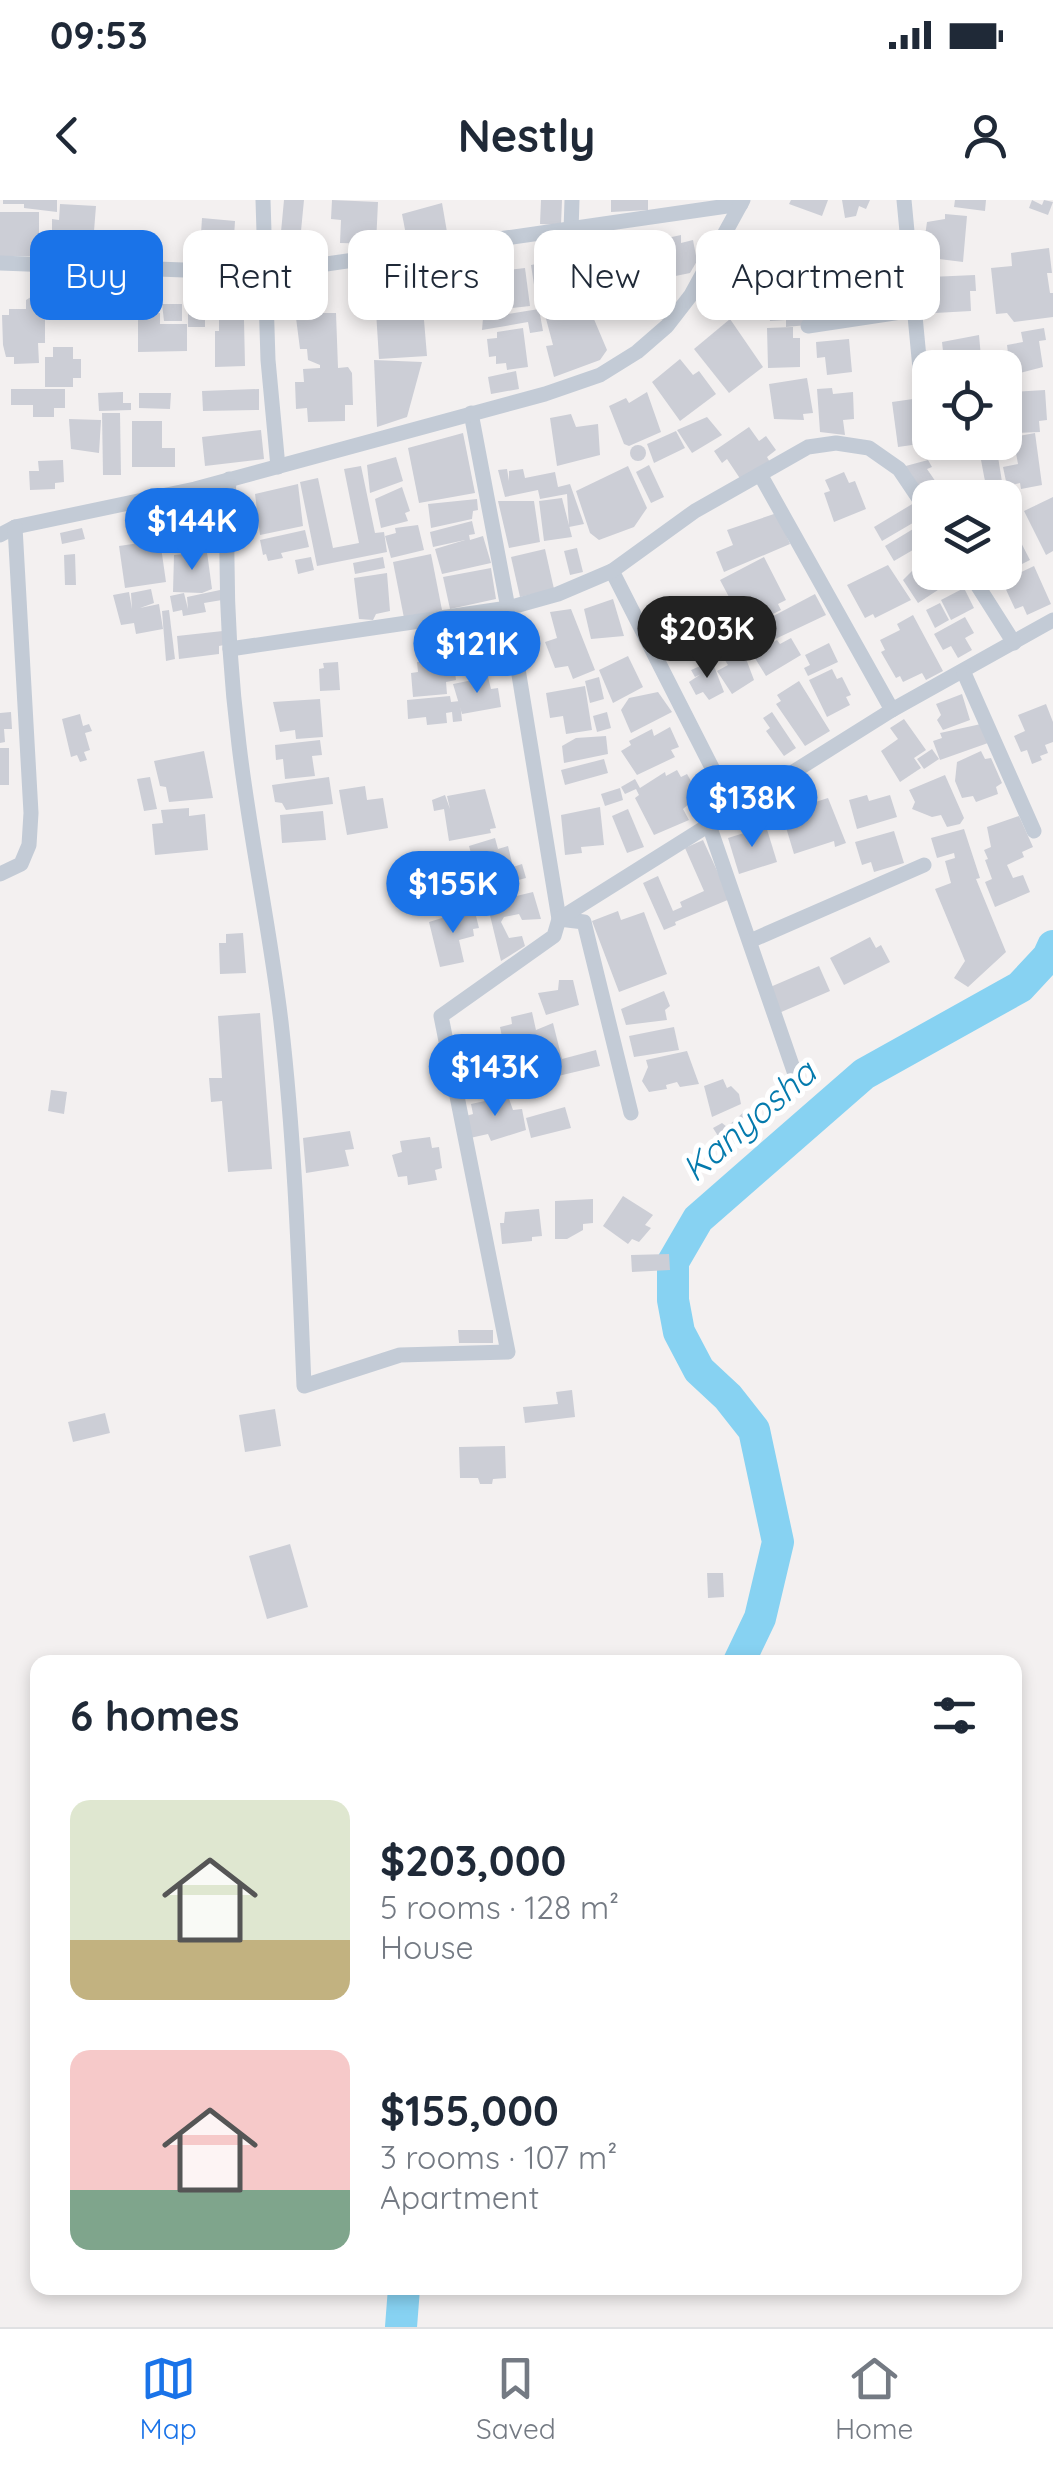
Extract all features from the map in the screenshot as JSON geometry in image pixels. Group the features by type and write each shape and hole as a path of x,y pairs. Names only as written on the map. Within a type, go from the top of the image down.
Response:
{"street":[{"path":"263,200 263,230"},
{"path":"571,230 572,200"},
{"path":"904,200 907,230"},
{"path":"577,230 742,202"},
{"path":"0,536 16,528 278,467 600,375 637,352 667,326 691,294 742,202"},
{"path":"328,263 534,236"},
{"path":"0,263 183,269"},
{"path":"267,320 278,467"},
{"path":"808,326 848,320"},
{"path":"915,320 918,350"},
{"path":"229,480 225,558 230,649 239,746 280,1021 296,1188 304,1386 400,1355 508,1352 441,1016 554,936 559,919 508,608 471,413"},
{"path":"230,649 508,608 558,594 612,571 695,511 808,448 836,444 868,448 899,469 912,488"},
{"path":"760,476 892,710"},
{"path":"0,874 21,864 29,844 31,813 16,528"},
{"path":"612,571 733,808"},
{"path":"980,590 1014,643"},
{"path":"559,919 892,710 1053,620"},
{"path":"964,673 1034,831"},
{"path":"709,825 795,1074"},
{"path":"750,941 924,865"},
{"path":"559,919 584,922 631,1113"}],"building":[{"path":"3,200 57,200 57,212 24,208 24,204 3,204"},
{"path":"284,200 304,200 301,230 281,230"},
{"path":"332,200 378,202 377,230 348,230 348,243 340,243 341,220 331,219"},
{"path":"541,200 562,200 561,225 540,224"},
{"path":"611,200 648,200 648,210 611,212"},
{"path":"791,200 828,200 822,216 789,204"},
{"path":"842,200 870,200 866,209 859,206 856,216 845,218"},
{"path":"955,200 986,200 985,211 954,207"},
{"path":"1032,200 1042,205 1044,200 1053,202 1048,215 1029,208"},
{"path":"442,203 447,230 405,230 402,214"},
{"path":"60,204 96,206 94,230 52,230 52,219 59,220"},
{"path":"0,212 39,212 39,230 30,230 30,256 0,256"},
{"path":"945,214 967,216 963,262 940,259 940,230 926,230 927,222 945,219"},
{"path":"202,218 235,221 234,230 201,230"},
{"path":"681,235 681,243 693,240 696,263 690,273 676,276 676,236"},
{"path":"1049,248 1052,273 1047,273 1053,293 1053,317 1014,322 1007,313 996,314 991,268 1012,266 1011,253"},
{"path":"525,268 530,306 514,308 514,269"},
{"path":"975,275 976,291 970,291 971,311 940,313 940,277"},
{"path":"30,298 30,320 45,320 45,343 38,343 39,363 14,364 14,357 6,357 3,345 2,315 9,315 9,309 26,309"},
{"path":"163,304 182,304 182,321 164,321"},
{"path":"534,310 534,320 541,320 543,331 530,333 528,322 482,330 483,320 514,320 514,313"},
{"path":"328,313 336,313 338,368 348,367 352,373 353,405 345,405 345,421 308,422 307,408 296,409 295,382 304,382 303,369 320,368 308,360 307,349 300,349 296,320 328,320"},
{"path":"138,320 187,324 187,351 138,352"},
{"path":"188,320 205,320 205,327 188,327"},
{"path":"219,320 244,320 245,366 215,367 215,331 219,331"},
{"path":"377,320 424,320 427,356 379,359"},
{"path":"546,320 594,320 607,350 600,360 554,377 546,346 553,345"},
{"path":"731,320 763,367 729,393 694,349"},
{"path":"786,320 806,320 807,325 786,327"},
{"path":"793,327 793,338 800,338 800,367 768,368 767,328"},
{"path":"523,328 528,367 507,370 506,363 496,364 496,356 489,357 487,339 497,338 497,332"},
{"path":"1044,328 1046,340 1039,341 1043,367 1022,373 1022,350 1008,350 1007,345 1023,342 1021,332"},
{"path":"979,335 980,350 943,350 942,342"},
{"path":"849,339 852,372 827,375 825,357 817,358 816,342"},
{"path":"53,347 73,347 73,359 81,359 81,378 73,378 73,387 45,387 45,357 53,357"},
{"path":"680,359 693,375 699,371 716,394 680,421 652,382"},
{"path":"374,360 422,362 407,417 377,427"},
{"path":"516,371 519,389 491,394 488,377"},
{"path":"807,378 813,413 803,414 804,420 774,419 769,384"},
{"path":"832,388 833,394 853,392 854,419 843,420 845,435 820,432 817,389"},
{"path":"11,389 65,389 65,408 54,408 54,417 33,417 33,405 11,405"},
{"path":"259,389 259,410 203,411 202,391"},
{"path":"1045,390 1047,420 1039,421 1040,432 1022,433 1022,391"},
{"path":"123,392 123,403 131,403 131,410 99,411 98,393"},
{"path":"647,392 661,432 629,446 624,444 609,406 626,398 629,403"},
{"path":"139,393 171,393 170,409 139,408"},
{"path":"912,399 912,445 898,447 892,402"},
{"path":"102,413 120,413 121,475 103,475"},
{"path":"571,414 576,427 598,424 600,455 557,466 550,418"},
{"path":"707,417 722,435 692,453 677,430"},
{"path":"69,419 101,420 99,453 71,449"},
{"path":"132,421 162,421 162,448 175,448 175,467 132,467"},
{"path":"749,427 759,441 766,436 776,450 767,457 771,464 743,483 727,459 722,463 714,451"},
{"path":"261,430 264,459 205,466 202,437"},
{"path":"676,431 685,448 654,463 647,444"},
{"path":"463,433 475,493 419,503 408,448"},
{"path":"1035,433 1042,485 1022,489 1022,480 1006,480 1003,467 1022,460 1022,435"},
{"path":"638,445 646,453 638,461 630,453"},
{"path":"396,457 403,481 370,493 367,465"},
{"path":"63,460 64,482 55,483 55,489 30,490 29,471 39,471 38,461"},
{"path":"928,460 932,467 927,469 935,480 913,480 902,467"},
{"path":"981,460 998,460 1002,480 985,480"},
{"path":"649,465 664,497 651,503 636,472"},
{"path":"361,466 375,533 384,532 387,552 317,566 300,482 318,478 333,548 359,543 344,469"},
{"path":"628,466 647,508 634,527 599,540 590,533 576,491"},
{"path":"507,469 509,481 509,471 523,469 525,478 555,472 558,487 570,484 584,524 569,527 567,494 540,499 538,490 505,497 498,470"},
{"path":"844,472 849,483 855,481 866,509 834,522 824,493 830,491 825,480"},
{"path":"298,484 303,526 260,535 255,494"},
{"path":"402,487 410,511 405,513 408,521 381,528 375,499"},
{"path":"1053,497 1053,551 1046,555 1024,511"},
{"path":"562,498 572,537 544,541 539,501"},
{"path":"477,499 478,510 473,511 472,519 431,528 428,504"},
{"path":"498,501 534,501 540,542 509,548"},
{"path":"912,504 912,523 882,541 874,527"},
{"path":"777,513 790,544 724,572 716,552 733,545 727,530"},
{"path":"212,514 217,545 196,549 191,518"},
{"path":"472,521 475,534 469,535 470,540 483,536 491,563 442,574 435,549 465,540 433,547 430,532"},
{"path":"418,525 424,550 391,558 385,536 396,533 395,528"},
{"path":"82,528 85,539 62,544 60,533"},
{"path":"305,530 309,547 281,553 283,558 268,561 263,555 260,540"},
{"path":"912,530 912,550 894,561 885,546"},
{"path":"160,540 166,582 125,588 119,546"},
{"path":"1022,544 1030,560 1022,564"},
{"path":"577,548 583,572 570,575 564,551"},
{"path":"545,549 554,589 520,597 511,557"},
{"path":"207,552 212,589 202,593 173,592 174,555"},
{"path":"75,554 76,585 65,585 64,555"},
{"path":"431,554 442,610 404,618 393,562"},
{"path":"311,557 314,570 298,574 295,560"},
{"path":"383,557 385,568 355,574 353,563"},
{"path":"764,557 786,600 778,604 781,610 752,624 745,611 738,614 720,580"},
{"path":"888,565 911,600 875,618 873,614 865,618 847,585"},
{"path":"1034,566 1051,604 1027,615 1023,606 1015,609 1006,590 1022,590 1022,572"},
{"path":"491,568 496,599 450,609 443,577"},
{"path":"912,571 912,590 938,590 918,603 903,580"},
{"path":"387,573 390,611 376,614 373,620 359,619 354,578"},
{"path":"151,589 154,603 140,608 159,604 163,629 136,634 134,623 121,625 113,595 129,592 132,609 131,593"},
{"path":"220,590 222,600 204,603 206,612 183,616 182,610 173,612 170,596 184,593 188,609 187,597"},
{"path":"965,590 974,608 951,620 941,600"},
{"path":"815,594 826,615 752,650 743,632"},
{"path":"613,599 624,636 591,639 584,609"},
{"path":"940,603 949,620 935,628 926,610"},
{"path":"571,609 595,670 573,679 568,666 555,668 545,642 557,638 550,612"},
{"path":"169,610 175,659 166,661 162,611"},
{"path":"913,615 943,671 926,680 922,673 903,682 900,676 896,678 881,652 885,650 880,640 900,630 897,624"},
{"path":"965,617 974,633 965,638 972,650 958,658 951,646 943,650 934,634"},
{"path":"493,625 501,671 459,676 454,656 448,659 441,639"},
{"path":"223,631 224,645 219,646 219,654 179,659 177,636"},
{"path":"791,638 801,655 766,676 753,655 777,640 780,644"},
{"path":"739,640 754,680 732,694 717,671 728,665 718,649"},
{"path":"829,643 838,662 808,676 804,668 810,665 805,655"},
{"path":"628,656 643,687 613,703 599,670"},
{"path":"434,661 434,669 454,664 456,680 446,682 447,694 413,697 411,673 418,672 417,662"},
{"path":"712,661 724,692 709,700 703,692 696,695 689,682 701,674 695,677 691,670"},
{"path":"338,662 340,690 320,691 319,669 324,668 323,663"},
{"path":"832,669 837,679 842,677 851,695 846,697 850,705 827,717 809,680"},
{"path":"488,677 491,689 498,688 501,707 462,714 453,684"},
{"path":"599,677 604,699 590,703 585,681"},
{"path":"799,681 830,731 805,746 776,704 781,701 777,695"},
{"path":"585,686 592,730 566,734 563,716 550,718 546,693"},
{"path":"658,692 672,712 631,733 621,710 629,698"},
{"path":"962,694 970,720 943,730 937,720 941,715 936,704"},
{"path":"450,696 451,702 460,701 462,721 453,722 452,712 446,713 447,723 427,725 426,717 408,719 407,700"},
{"path":"320,699 323,737 296,739 295,730 280,732 273,702"},
{"path":"1046,704 1053,722 1053,742 1045,745 1048,753 1040,756 1042,760 1032,764 1027,750 1021,752 1014,736 1025,731 1018,715"},
{"path":"11,712 12,729 4,729 5,742 0,743 0,713"},
{"path":"607,712 611,728 597,732 593,716"},
{"path":"772,712 796,748 784,756 766,731 770,728 763,718"},
{"path":"80,714 83,726 89,724 92,731 85,733 90,750 84,752 87,760 80,762 77,755 71,757 62,719"},
{"path":"904,719 926,750 914,758 921,768 900,782 881,751 898,739 890,728"},
{"path":"981,724 988,743 940,760 933,741 942,738 940,733"},
{"path":"670,727 679,747 671,750 675,757 637,775 621,751 631,745 629,741 652,729 654,736"},
{"path":"606,736 608,754 564,763 562,746 576,738"},
{"path":"320,740 322,755 312,756 315,776 285,779 283,759 276,760 275,745"},
{"path":"0,748 9,748 9,785 0,785"},
{"path":"932,749 939,759 924,769 917,759"},
{"path":"204,751 213,798 169,802 154,761"},
{"path":"981,751 985,759 991,758 1002,783 996,787 998,794 976,802 973,796 962,798 955,781 957,762"},
{"path":"604,759 608,773 565,785 561,770"},
{"path":"677,770 681,777 687,774 699,795 683,809 689,820 654,835 635,798 639,795 636,789 625,794 621,787 635,779 640,788 665,772 666,776"},
{"path":"945,775 964,818 960,824 947,827 941,815 932,817 912,809 915,802 909,790"},
{"path":"150,777 157,809 144,811 137,779"},
{"path":"329,777 333,804 286,810 282,803 275,802 272,785"},
{"path":"365,786 367,800 383,798 388,828 347,835 339,790"},
{"path":"620,788 623,800 605,806 601,794"},
{"path":"485,789 496,828 490,829 491,833 449,841 444,809 434,811 432,800 445,795 450,809 447,796"},
{"path":"867,795 869,801 890,795 897,817 857,829 849,800"},
{"path":"768,798 776,810 763,819 754,806"},
{"path":"828,798 846,843 835,847 834,841 794,854 785,824 809,816 806,805"},
{"path":"600,807 604,845 581,847 582,853 565,855 561,815"},
{"path":"189,808 189,816 205,814 208,850 155,855 152,824 163,823 161,810"},
{"path":"628,809 644,847 627,853 612,816"},
{"path":"323,811 326,840 282,843 280,815"},
{"path":"1019,816 1033,847 1022,852 1024,857 1007,865 1013,878 1023,875 1030,892 995,907 985,882 992,879 984,850 991,847 987,827"},
{"path":"766,826 777,862 739,874 728,838"},
{"path":"964,829 980,878 976,879 1006,952 968,987 954,978 965,961 935,889 951,883 945,861 955,858 954,853 937,858 931,838"},
{"path":"894,831 904,863 874,872 871,862 862,865 855,842"},
{"path":"495,838 498,849 508,846 513,867 522,864 526,878 481,890 469,846"},
{"path":"703,840 730,899 664,930 643,883 658,876 673,911 682,907 680,902 704,891 685,848"},
{"path":"533,892 541,919 522,920 519,914 504,917 501,922 509,938 522,936 525,946 501,961 487,903"},
{"path":"474,908 479,928 473,929 474,936 459,940 464,962 440,967 429,922"},
{"path":"618,911 621,920 644,912 667,974 619,992 592,921"},
{"path":"243,933 246,973 220,974 219,943 226,943 226,934"},
{"path":"870,937 876,948 881,945 890,962 844,985 830,958"},
{"path":"819,966 830,991 779,1013 768,988"},
{"path":"559,980 573,980 579,1005 546,1015 538,993 558,990"},
{"path":"664,991 670,1006 665,1010 667,1020 626,1025 621,1009"},
{"path":"532,1012 536,1030 553,1023 562,1059 596,1050 600,1066 554,1077 547,1049 543,1049 546,1064 533,1067 532,1061 508,1066 500,1027 512,1024 511,1017"},
{"path":"260,1013 272,1169 228,1172 222,1101 211,1102 209,1078 222,1078 218,1016"},
{"path":"674,1027 679,1050 634,1057 629,1036"},
{"path":"687,1051 699,1084 680,1087 677,1082 666,1085 667,1089 649,1092 642,1081 648,1067 646,1060"},
{"path":"723,1079 727,1088 731,1086 739,1094 741,1104 712,1117 704,1086"},
{"path":"51,1090 67,1092 64,1114 48,1111"},
{"path":"508,1096 513,1110 522,1109 526,1130 491,1141 488,1134 470,1138 466,1116 473,1114 471,1104"},
{"path":"565,1107 571,1128 531,1138 526,1118"},
{"path":"745,1111 757,1126 727,1150 713,1128 722,1123 727,1127"},
{"path":"350,1131 354,1149 345,1150 349,1166 306,1173 303,1138"},
{"path":"430,1137 432,1148 439,1147 442,1168 435,1170 437,1180 408,1185 407,1176 398,1177 392,1155 402,1152 400,1141"},
{"path":"623,1196 653,1215 645,1225 651,1228 639,1242 632,1239 628,1244 603,1226"},
{"path":"593,1199 593,1223 583,1224 583,1230 567,1239 555,1239 555,1201"},
{"path":"539,1209 542,1236 502,1244 500,1223 504,1223 505,1212"},
{"path":"669,1254 670,1270 632,1272 631,1255"},
{"path":"458,1330 493,1330 493,1343 459,1343"},
{"path":"572,1390 575,1417 525,1423 523,1407 558,1404 556,1392"},
{"path":"275,1409 281,1446 245,1452 239,1415"},
{"path":"105,1413 110,1433 73,1442 68,1422"},
{"path":"505,1446 506,1478 480,1484 478,1478 460,1478 459,1447"},
{"path":"290,1544 308,1607 267,1619 249,1556"},
{"path":"707,1573 723,1573 724,1597 708,1598"}],"waterway":[{"name":"Kanyosha","path":"742,1655 760,1618 778,1542 754,1430 728,1397 699,1370 679,1332 673,1300 673,1262 698,1219 864,1074 1020,987 1048,957 1053,946"},
{"name":"Kanyosha","path":"401,2327 403,2295"}]}
